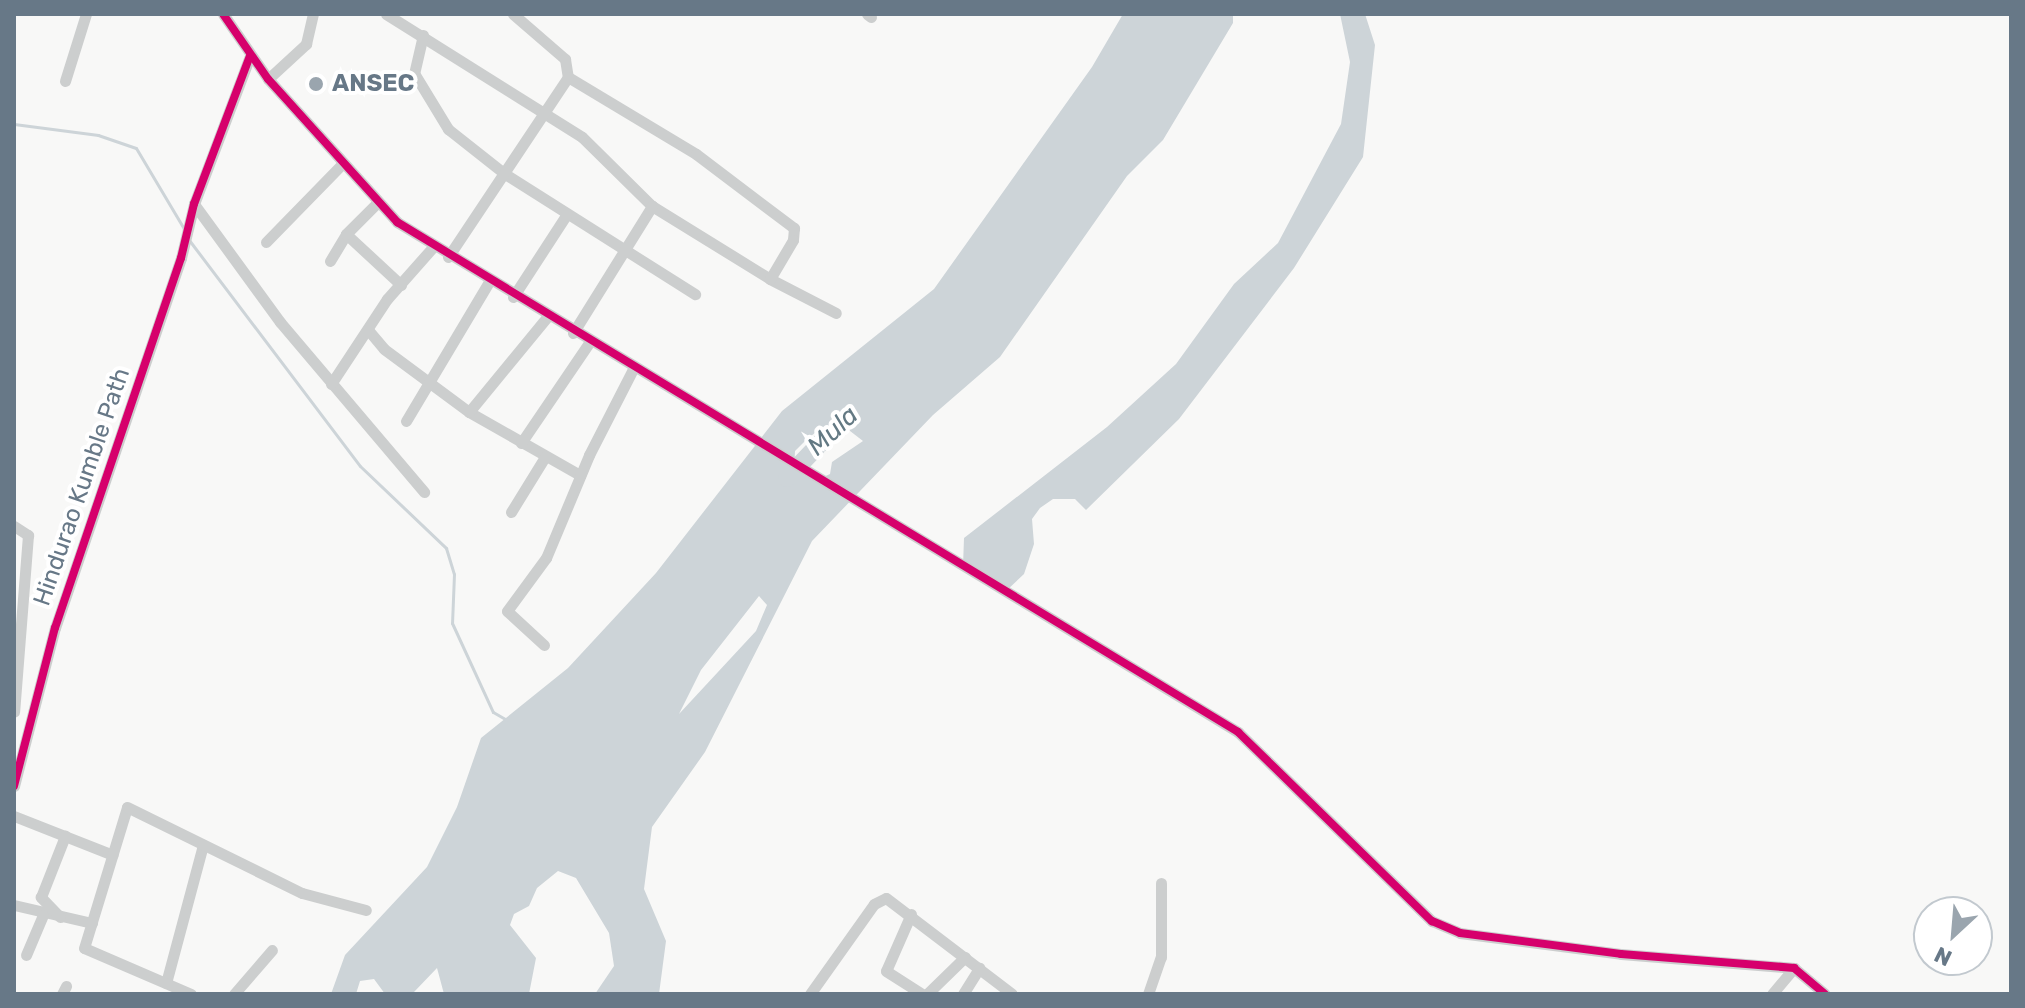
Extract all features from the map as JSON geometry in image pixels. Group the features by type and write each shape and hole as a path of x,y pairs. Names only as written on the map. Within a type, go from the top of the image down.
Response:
{"street":[{"path":"65,81 86,14"},
{"path":"223,14 268,79 377,203 433,247 1238,732 1423,914 1444,928 1621,954 1794,968 1825,994"},
{"path":"386,14 582,137 652,206 770,279 836,313"},
{"path":"448,257 568,77 565,59 513,14"},
{"path":"268,79 306,44 310,15"},
{"path":"423,35 414,73 431,108 448,129 505,174 695,294"},
{"name":"Hindurao Kumble Path","path":"14,786 55,628 181,258 194,204 250,56"},
{"path":"568,77 696,154 794,228 793,240 770,279"},
{"path":"266,242 342,164"},
{"path":"330,261 346,234 377,203"},
{"path":"194,204 331,384 424,492"},
{"path":"573,333 652,206"},
{"path":"513,297 567,214"},
{"path":"346,234 401,285"},
{"path":"331,384 401,285 433,247"},
{"path":"406,421 489,282"},
{"path":"469,412 547,317"},
{"path":"369,331 430,384 469,412 580,475"},
{"path":"521,443 589,343"},
{"path":"544,645 507,611 546,558 580,475 633,369"},
{"path":"511,512 545,457"},
{"path":"14,526 28,535 14,711"},
{"path":"191,994 84,948 127,807 302,893 366,910"},
{"path":"14,816 113,855"},
{"path":"60,917 41,897 65,836"},
{"path":"166,983 203,845"},
{"path":"1148,994 1161,957 1161,883"},
{"path":"810,994 874,904 886,898 911,914 1012,994"},
{"path":"14,905 43,915 92,923"},
{"path":"911,914 886,971 925,994 965,957"},
{"path":"26,955 43,915"},
{"path":"234,994 272,950"},
{"path":"963,994 979,968"},
{"path":"1772,994 1794,968"}],"shaded area":[{"path":"1123,14 1233,14 1233,23 1163,140 1127,176 1000,357 933,415 812,541 705,752 652,827 644,889 666,941 659,994 595,994 614,966 609,933 576,878 558,871 537,888 529,906 514,914 510,925 536,958 529,994 444,994 437,968 414,992 385,994 374,979 360,981 356,994 331,994 345,955 427,867 457,807 481,738 568,668 656,573 782,411 934,289 1092,67","holes":["841,424 863,441 832,462 830,474 815,481 794,470 795,451 806,440 821,428","759,596 767,605 756,631 679,714 701,670"]},
{"path":"1340,14 1365,14 1375,45 1363,157 1294,268 1179,419 1086,510 1075,499 1053,499 1040,508 1032,519 1034,544 1024,574 1006,591 963,566 964,538 1107,427 1176,364 1234,284 1278,243 1341,124 1350,62"}],"waterway":[{"path":"14,124 98,135 136,148 184,229"},
{"path":"189,240 360,466 446,548 454,574 452,623 493,712 507,720"},
{"name":"Mula","path":"787,478 852,410"}],"cycle path":[{"path":"223,14 268,79 397,222 1238,732 1432,921 1460,933 1621,954 1794,968 1825,994"},
{"path":"14,786 55,628 181,258 194,204 250,56"}],"place":[{"name":"ANSEC","path":"316,84"}]}
